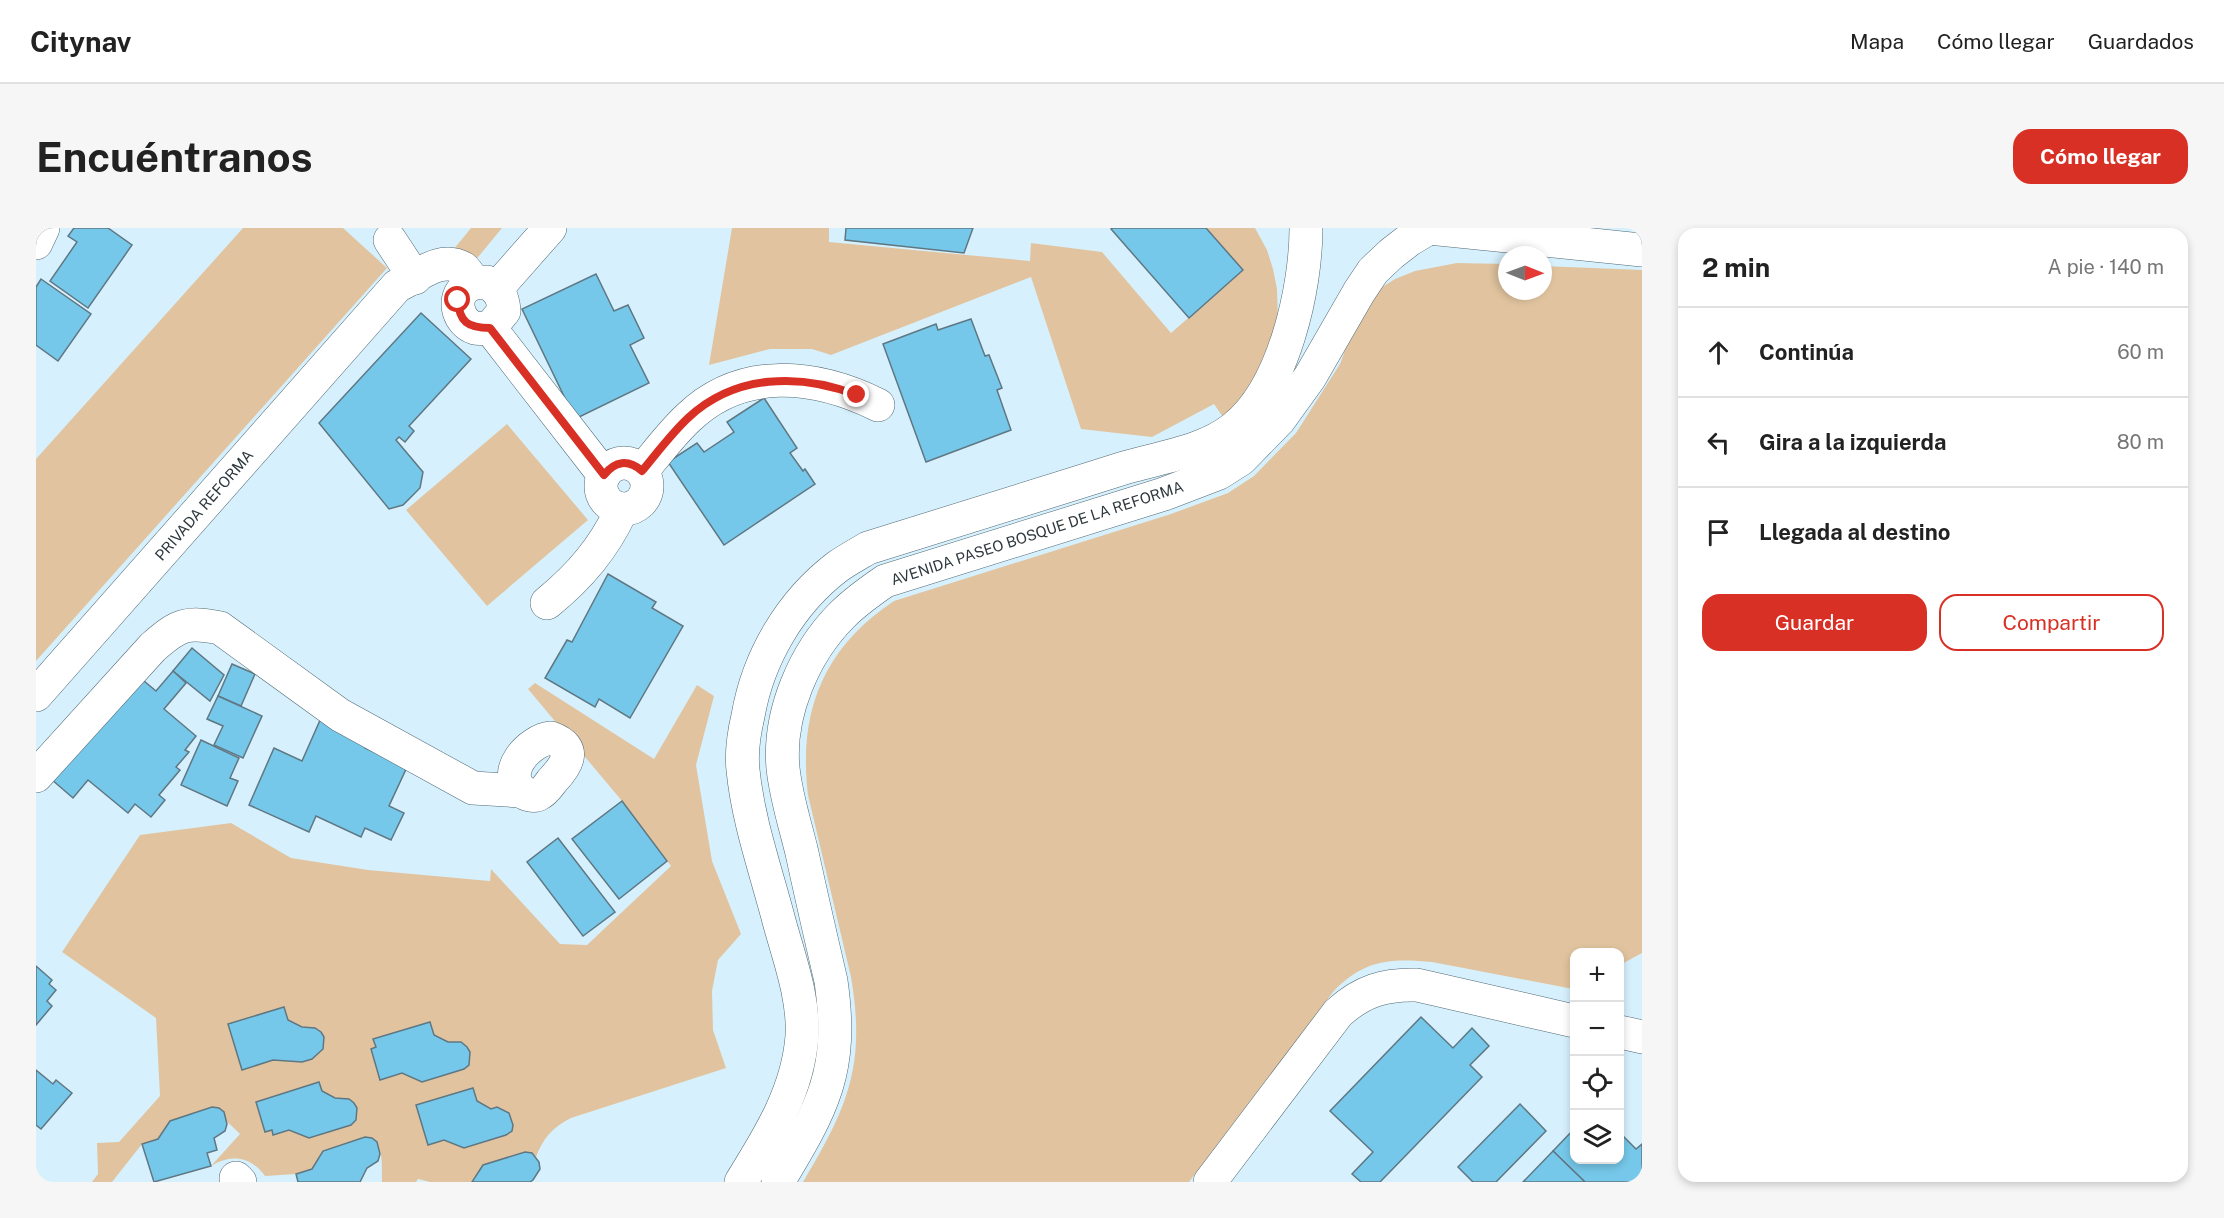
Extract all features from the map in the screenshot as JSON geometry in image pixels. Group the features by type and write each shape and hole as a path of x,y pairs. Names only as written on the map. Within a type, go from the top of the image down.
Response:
{"main road":[{"path":"36,243 43,228"},
{"path":"477,290 550,228"},
{"path":"741,1182 768,1139 789,1094 800,1058 802,1035 797,987 748,807 743,767 744,734 750,702 773,641 790,615 813,589 838,567 868,548 1153,459 1204,446 1235,428 1259,402 1283,351 1299,296 1304,267 1306,228"},
{"path":"1429,228 1438,228"},
{"path":"1429,228 1642,250"},
{"name":"AVENIDA PASEO BOSQUE DE LA REFORMA","path":"778,1182 811,1127 820,1107 833,1064 836,1036 831,981 788,799 783,766 784,739 789,711 808,661 823,638 861,597 885,581 1164,494 1219,473 1241,459 1279,420 1310,377 1373,272 1391,254 1429,228"},
{"path":"390,240 415,278 430,279 454,289 477,290 503,298 504,311 490,328 604,475"},
{"name":"PRIVADA REFORMA","path":"36,695 397,286 415,278"},
{"path":"642,471 688,418 717,398 748,384 791,380 813,382 836,387 878,405"},
{"path":"626,462 642,471 647,479 648,488 639,504 622,509 613,507 606,501 601,484 609,468 617,463 626,462"},
{"path":"547,603 570,585 589,564 602,547 622,509"},
{"path":"36,776 153,647 172,630 198,623 220,628 340,715 473,788 521,791"},
{"path":"1210,1182 1338,1012 1351,1001 1366,993 1399,984 1417,985 1570,1020"},
{"path":"1624,1033 1642,1037"}],"shaded area":[{"path":"243,228 343,228 387,268 36,661 36,459"},
{"path":"471,228 502,228 474,262 449,255"},
{"path":"732,228 829,228 829,242 1030,261 1031,243 1102,252 1171,333 1243,270 1206,228 1255,228 1267,250 1273,269 1277,289 1278,321 1254,381 1225,420 1214,404 1152,437 1081,429 1031,277 831,355 812,349 770,349 709,365"},
{"path":"1457,263 1498,264 1498,300 1552,300 1552,266 1642,270 1642,953 1624,963 1624,948 1570,948 1570,988 1432,962 1403,960 1366,967 1344,981 1333,992 1189,1182 803,1182 832,1131 842,1107 850,1084 856,1036 851,977 808,795 806,765 807,736 812,710 821,684 833,661 849,639 894,601 1171,514 1228,493 1254,476 1296,433 1340,364 1352,331 1376,291 1395,279 1415,271"},
{"path":"507,424 588,520 487,606 406,510"},
{"path":"535,683 654,759 697,685 714,696 696,765 712,861 741,934 718,960 712,991 713,1030 726,1068 571,1118 549,1134 536,1157 532,1153 472,1182 430,1182 418,1179 416,1182 382,1182 381,1155 376,1145 365,1137 323,1151 312,1169 296,1174 265,1176 247,1161 233,1158 211,1166 240,1134 212,1107 170,1121 158,1139 142,1144 112,1182 92,1182 98,1174 97,1143 119,1142 160,1096 156,1018 62,952 140,835 231,823 291,858 368,870 490,881 491,869 560,944 587,945 671,866 622,801 528,689","holes":["284,1007 288,1020 321,1032 324,1037 323,1049 305,1060 271,1061 242,1070 228,1024","430,1022 434,1035 467,1047 470,1052 469,1065 464,1069 422,1082 402,1073 381,1080 371,1049 376,1047 374,1039"]}],"building":[{"path":"74,228 108,228 132,245 88,308 50,281 77,242 68,236"},
{"path":"846,228 973,228 964,253 845,240"},
{"path":"1206,228 1243,270 1189,318 1111,229"},
{"path":"596,274 614,311 628,305 644,338 630,345 649,383 575,419 522,309"},
{"path":"41,279 91,314 58,361 36,345 36,287"},
{"path":"421,313 471,359 409,426 414,431 405,442 399,437 396,440 423,472 420,488 403,505 389,509 319,423"},
{"path":"971,319 985,356 989,355 1002,388 997,390 1011,430 926,462 883,344 936,324 938,330"},
{"path":"764,398 797,448 790,453 815,484 724,545 668,462 697,443 704,452 734,432 727,422"},
{"path":"608,574 656,602 652,608 683,626 630,718 599,699 595,707 545,678 567,640 572,642"},
{"path":"192,648 224,675 210,701 173,671"},
{"path":"232,664 255,674 241,706 218,696"},
{"path":"173,671 186,683 164,709 196,736 185,750 189,752 176,767 180,770 159,795 165,800 151,817 135,804 128,813 88,780 73,798 51,779 138,676 156,691"},
{"path":"218,696 262,716 243,758 214,745 223,726 207,719"},
{"path":"321,718 369,740 365,748 407,767 389,806 404,813 391,840 365,828 361,837 316,816 309,832 249,805 274,748 302,761"},
{"path":"201,740 239,758 230,778 238,781 227,806 181,785"},
{"path":"622,801 667,861 619,899 572,839"},
{"path":"558,838 615,912 583,936 527,862"},
{"path":"36,966 52,980 49,984 56,990 47,1001 52,1006 36,1025"},
{"path":"284,1007 288,1020 321,1032 324,1037 323,1049 312,1059 302,1062 273,1060 242,1070 228,1024"},
{"path":"1421,1017 1453,1048 1472,1028 1489,1046 1470,1065 1482,1077 1380,1182 1361,1182 1352,1174 1373,1152 1330,1111"},
{"path":"430,1022 434,1035 448,1042 461,1042 467,1047 470,1052 469,1065 464,1069 422,1082 402,1073 380,1080 371,1049 376,1047 373,1039"},
{"path":"36,1070 53,1084 56,1080 72,1093 41,1129 36,1125"},
{"path":"319,1082 322,1091 335,1098 349,1099 354,1103 357,1108 356,1120 351,1125 309,1138 289,1130 273,1135 272,1130 265,1132 256,1102"},
{"path":"473,1088 477,1101 491,1109 497,1107 509,1113 513,1125 512,1131 464,1148 444,1140 428,1145 416,1105"},
{"path":"1520,1104 1546,1131 1496,1182 1473,1182 1458,1167"},
{"path":"212,1107 224,1112 227,1124 225,1131 214,1138 217,1150 207,1153 211,1166 154,1182 142,1144 158,1139 170,1121"},
{"path":"1570,1133 1570,1164 1624,1164 1624,1137 1636,1149 1642,1144 1642,1179 1639,1182 1585,1182 1553,1151"},
{"path":"365,1137 377,1142 380,1154 378,1161 367,1168 360,1182 298,1182 296,1174 312,1169 323,1151"},
{"path":"1553,1151 1585,1182 1523,1182"},
{"path":"525,1152 532,1153 539,1162 540,1169 530,1182 472,1182 483,1165"}],"route":[{"path":"458,300 459,312 465,322 475,328 490,328 604,475 617,463 626,462 642,471 688,418 717,398 748,384 791,380 813,382 857,395"}]}
